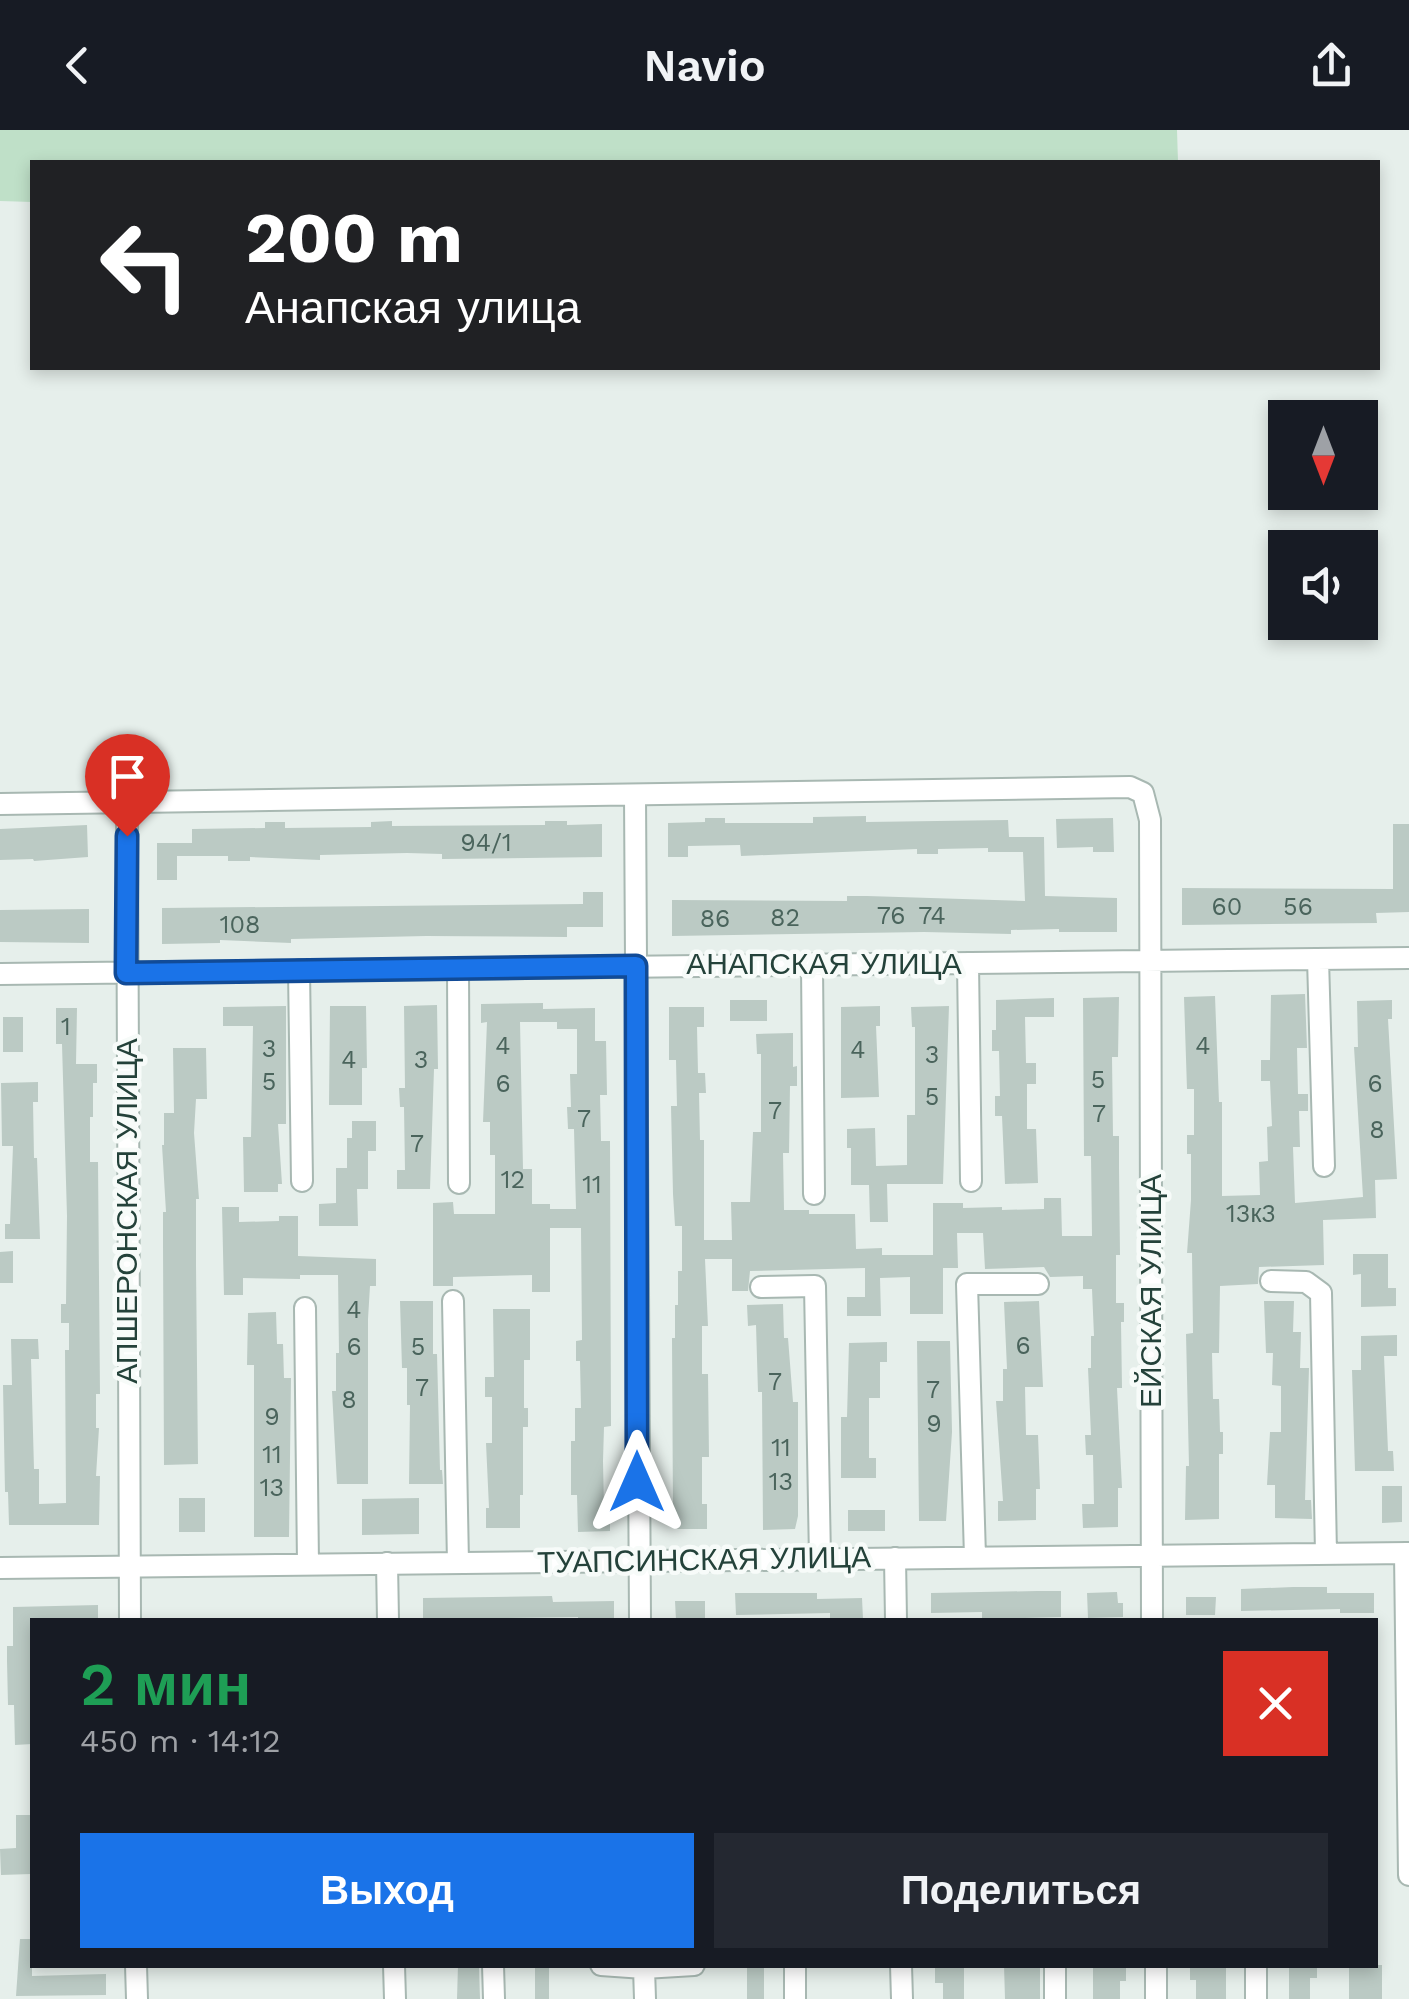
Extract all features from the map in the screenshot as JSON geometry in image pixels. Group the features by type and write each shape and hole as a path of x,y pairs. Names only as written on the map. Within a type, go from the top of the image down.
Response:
{"street":[{"name":"ЕЙСКАЯ УЛИЦА","path":"635,795 1130,787 1143,793 1150,820 1152,1618"},
{"path":"0,804 635,795 640,1618"},
{"name":"АПШЕРОНСКАЯ УЛИЦА","path":"127,802 130,1618"},
{"name":"АНАПСКАЯ УЛИЦА","path":"0,974 1409,958"},
{"path":"1318,959 1324,1166"},
{"path":"968,963 971,1181"},
{"path":"812,964 814,1194"},
{"path":"458,968 459,1183"},
{"path":"299,970 302,1181"},
{"path":"1272,1280 1306,1282 1321,1293 1326,1554"},
{"path":"975,1558 968,1284 1038,1284"},
{"path":"761,1287 815,1286 820,1559"},
{"path":"454,1301 458,1563"},
{"path":"305,1308 308,1564"},
{"path":"1407,1553 1409,1875"},
{"name":"ТУАПСИНСКАЯ УЛИЦА","path":"0,1568 1407,1553"},
{"path":"895,1558 896,1618"},
{"path":"387,1564 388,1618"},
{"path":"136,1968 137,1999"},
{"path":"394,1968 394,1999"},
{"path":"493,1968 494,1999"},
{"path":"644,1968 645,1999"},
{"path":"795,1968 795,1999"},
{"path":"901,1968 902,1999"},
{"path":"1055,1968 1055,1999"},
{"path":"1156,1968 1156,1999"},
{"path":"1256,1968 1256,1999"}],"green space":[{"path":"0,130 1177,130 1178,160 30,160 30,202 0,201"}],"building":[{"path":"866,816 866,822 1008,820 1009,837 1044,837 1045,896 1117,898 1117,932 1059,929 1011,930 1011,934 672,936 672,900 847,901 847,896 867,896 1025,901 1023,852 988,852 988,848 938,849 938,854 917,854 917,849 741,856 740,845 688,846 688,857 668,857 668,823 725,818 725,823 813,823 813,817"},
{"path":"1113,818 1114,852 1093,852 1093,847 1057,848 1056,819"},
{"path":"392,821 392,826 545,825 545,821 602,824 602,857 442,859 442,854 407,853 320,855 320,860 250,857 250,861 228,861 228,856 177,856 177,880 157,880 157,843 192,843 192,829 265,828 265,822 285,822 285,828 371,827 371,822"},
{"path":"1393,824 1409,824 1409,912 1376,913 1377,923 1182,925 1182,888 1393,889"},
{"path":"87,825 88,857 0,860 0,829"},
{"path":"583,892 603,892 603,927 567,927 567,937 426,936 162,944 162,908 583,904"},
{"path":"89,909 89,943 0,942 0,910"},
{"path":"1305,994 1307,1048 1297,1048 1298,1094 1308,1094 1308,1111 1299,1111 1300,1147 1293,1147 1295,1203 1363,1197 1354,1047 1358,1047 1357,1001 1392,1000 1392,1019 1388,1019 1397,1179 1375,1180 1376,1218 1323,1220 1324,1265 1259,1267 1258,1284 1220,1286 1219,1353 1212,1353 1213,1399 1219,1399 1223,1432 1219,1519 1185,1520 1189,1466 1186,1334 1193,1333 1192,1253 1187,1253 1191,1154 1187,1154 1187,1135 1194,1135 1194,1089 1187,1089 1184,997 1215,996 1222,1102 1222,1196 1260,1195 1259,1162 1268,1161 1267,1127 1272,1126 1270,1081 1261,1081 1261,1060 1270,1060 1271,995"},
{"path":"1119,997 1118,1057 1112,1057 1113,1136 1119,1136 1120,1255 1116,1255 1116,1303 1124,1303 1122,1388 1117,1388 1122,1488 1118,1488 1118,1527 1083,1528 1082,1504 1094,1504 1093,1455 1086,1455 1085,1435 1091,1435 1088,1368 1094,1336 1092,1289 1083,1289 1083,1276 1050,1277 1044,1267 985,1269 983,1233 957,1233 958,1268 943,1268 943,1314 910,1314 910,1277 880,1278 881,1316 847,1316 847,1297 865,1297 865,1268 750,1271 748,1291 732,1291 732,1259 705,1259 708,1326 702,1326 702,1374 708,1374 709,1457 702,1457 702,1504 707,1504 707,1529 677,1529 677,1518 673,1518 672,1338 678,1305 678,1271 682,1271 682,1226 675,1226 673,1194 671,1106 677,1106 676,1060 669,1060 669,1007 704,1007 704,1027 697,1027 698,1073 705,1073 706,1093 699,1093 700,1140 704,1140 704,1240 732,1240 731,1202 750,1202 753,1132 761,1132 761,1054 757,1054 756,1034 793,1033 797,1086 790,1086 789,1153 783,1153 784,1210 855,1214 856,1249 882,1248 882,1255 933,1255 933,1203 963,1203 963,1208 1044,1209 1044,1198 1061,1198 1062,1236 1092,1236 1091,1156 1084,1156 1083,998"},
{"path":"1054,998 1054,1017 1025,1017 1026,1063 1036,1063 1036,1084 1027,1084 1027,1129 1036,1129 1038,1183 1005,1184 1002,1116 995,1116 995,1096 1000,1096 999,1051 992,1051 996,1000"},
{"path":"730,1000 767,1000 767,1021 730,1021"},
{"path":"543,1003 543,1009 595,1008 595,1041 606,1041 607,1095 600,1095 601,1141 610,1141 611,1426 604,1427 603,1461 604,1510 610,1510 610,1531 578,1532 577,1495 571,1495 571,1441 575,1441 575,1408 581,1408 576,1341 582,1340 581,1228 550,1228 550,1292 532,1292 532,1275 453,1277 453,1286 433,1286 433,1203 453,1202 454,1214 495,1214 495,1155 490,1155 490,1122 483,1122 487,1022 481,1023 481,1004","holes":["520,1022 557,1022 557,1029 577,1029 577,1074 570,1074 571,1107 567,1107 568,1129 574,1129 576,1209 532,1204 532,1169 523,1169"]},
{"path":"437,1005 438,1069 434,1069 430,1189 397,1189 397,1170 405,1170 404,1107 400,1107 399,1088 405,1088 404,1006"},
{"path":"286,1006 286,1124 278,1124 282,1184 278,1184 278,1192 244,1192 243,1137 251,1137 253,1026 223,1026 223,1007"},
{"path":"330,1006 366,1006 367,1068 362,1068 362,1105 329,1105"},
{"path":"880,1006 880,1026 876,1026 879,1097 841,1098 841,1007"},
{"path":"949,1006 943,1184 887,1184 888,1222 870,1222 869,1185 851,1185 847,1129 875,1128 876,1166 907,1165 907,1115 915,1115 915,1027 911,1007"},
{"path":"56,1008 77,1008 76,1064 97,1064 90,1117 90,1162 98,1162 99,1525 9,1525 3,1385 12,1385 11,1339 38,1339 39,1359 31,1359 34,1469 39,1469 39,1504 66,1503 65,1350 69,1350 69,1323 61,1323 61,1304 66,1304 67,1216 62,1044 56,1044"},
{"path":"3,1017 23,1017 23,1052 3,1052"},
{"path":"173,1048 206,1048 207,1099 196,1099 194,1133 199,1199 198,1464 164,1465 166,1212 162,1145 164,1113 174,1113"},
{"path":"38,1082 38,1102 33,1102 40,1239 5,1239 5,1224 10,1224 13,1146 2,1146 1,1083"},
{"path":"352,1121 376,1121 376,1151 368,1151 368,1189 357,1189 358,1226 319,1226 319,1204 336,1203 336,1168 347,1168 347,1138 352,1138"},
{"path":"222,1207 239,1207 239,1222 279,1221 279,1216 298,1216 298,1256 376,1259 376,1286 370,1286 368,1319 368,1484 337,1484 332,1391 336,1391 339,1353 338,1275 243,1278 243,1295 224,1295"},
{"path":"13,1251 13,1283 0,1283 0,1252"},
{"path":"1353,1254 1388,1254 1388,1288 1396,1288 1396,1306 1361,1307 1361,1274 1353,1275"},
{"path":"400,1301 433,1301 443,1484 409,1484 410,1405 407,1368 402,1368"},
{"path":"1039,1301 1043,1387 1025,1387 1026,1435 1038,1435 1040,1489 1036,1489 1036,1520 998,1521 998,1501 1003,1501 996,1401 1003,1401 1003,1369 1007,1369 1004,1302"},
{"path":"1264,1301 1294,1301 1293,1332 1301,1332 1300,1368 1309,1368 1305,1500 1311,1500 1312,1519 1275,1518 1275,1485 1267,1485 1270,1432 1281,1432 1281,1386 1272,1385 1273,1353 1266,1353"},
{"path":"783,1304 793,1402 798,1402 798,1516 795,1529 763,1530 762,1392 758,1392 756,1325 748,1326 747,1305"},
{"path":"493,1309 530,1309 530,1360 524,1360 528,1427 523,1427 520,1528 486,1528 486,1443 492,1443 492,1397 485,1397 485,1377 494,1377"},
{"path":"276,1312 277,1344 283,1344 284,1378 291,1378 289,1537 254,1537 254,1365 247,1365 248,1313"},
{"path":"1397,1335 1397,1356 1384,1356 1388,1451 1393,1451 1394,1471 1355,1471 1352,1370 1361,1370 1361,1336"},
{"path":"917,1341 950,1341 952,1432 946,1521 919,1521"},
{"path":"887,1342 887,1362 880,1362 880,1398 869,1398 869,1458 876,1458 876,1478 841,1478 841,1417 847,1417 849,1343"},
{"path":"1382,1486 1402,1486 1402,1522 1382,1523"},
{"path":"179,1498 205,1498 205,1532 179,1532"},
{"path":"419,1498 419,1534 362,1535 362,1499"},
{"path":"848,1510 885,1510 885,1531 848,1531"},
{"path":"1327,1587 1327,1593 1374,1593 1374,1613 1340,1613 1340,1609 1241,1611 1241,1589"},
{"path":"1061,1591 1061,1617 982,1618 982,1612 931,1613 931,1593"},
{"path":"1117,1592 1118,1603 1123,1603 1123,1617 1088,1618 1087,1593"},
{"path":"735,1593 817,1593 817,1599 862,1598 863,1618 830,1618 830,1613 736,1615"},
{"path":"552,1596 553,1602 614,1601 614,1618 423,1618 423,1598"},
{"path":"1186,1597 1216,1597 1215,1615 1186,1615"},
{"path":"675,1601 705,1601 705,1618 676,1618"},
{"path":"98,1605 98,1618 30,1618 30,1744 15,1745 14,1705 8,1705 7,1646 13,1646 13,1607"},
{"path":"16,1815 30,1815 30,1874 1,1875 0,1849 16,1848"},
{"path":"20,1939 30,1939 32,1976 106,1974 106,1995 16,1996"},
{"path":"1382,1965 1382,1999 1349,1999 1349,1968"},
{"path":"458,1968 479,1968 480,1999 457,1999"},
{"path":"535,1968 549,1968 549,1999 535,1999"},
{"path":"747,1968 764,1968 764,1999 747,1999"},
{"path":"935,1968 964,1968 964,1999 943,1999 943,1983 935,1983"},
{"path":"1004,1968 1040,1968 1040,1999 1005,1999"},
{"path":"1093,1968 1126,1968 1126,1981 1120,1981 1120,1999 1093,1999"},
{"path":"1190,1968 1226,1968 1226,1999 1196,1999 1196,1980 1190,1980"},
{"path":"1289,1968 1317,1968 1317,1978 1310,1978 1310,1999 1289,1999"}],"route":[{"path":"127,836 126,973 636,966 637,1482"}]}
